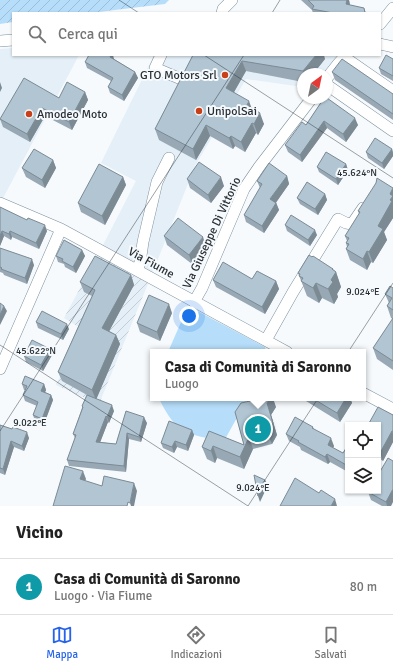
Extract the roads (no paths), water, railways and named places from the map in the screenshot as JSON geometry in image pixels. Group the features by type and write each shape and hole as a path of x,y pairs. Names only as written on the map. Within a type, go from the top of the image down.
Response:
{"street":[{"path":"222,12 223,9 232,0"},
{"path":"381,23 393,8"},
{"path":"0,41 12,40"},
{"path":"381,44 393,47"},
{"path":"161,56 155,68 181,79"},
{"path":"333,70 345,56 393,91"},
{"path":"333,90 393,131"},
{"name":"Via Giuseppe Di Vittorio","path":"194,302 202,288 244,189 307,104"},
{"path":"137,270 140,263 143,242 157,182 169,158"},
{"path":"266,340 293,292 338,219 352,224 370,196"},
{"name":"Via Fiume","path":"0,203 61,229 282,349"},
{"path":"0,369 61,229"},
{"path":"366,395 393,410"}],"place":[{"name":"GTO Motors Srl","path":"225,75"},
{"name":"UnipolSai","path":"199,111"},
{"name":"Amodeo Moto","path":"29,114"},
{"name":"Casa di Comunità di Saronno","path":"258,429"}]}
